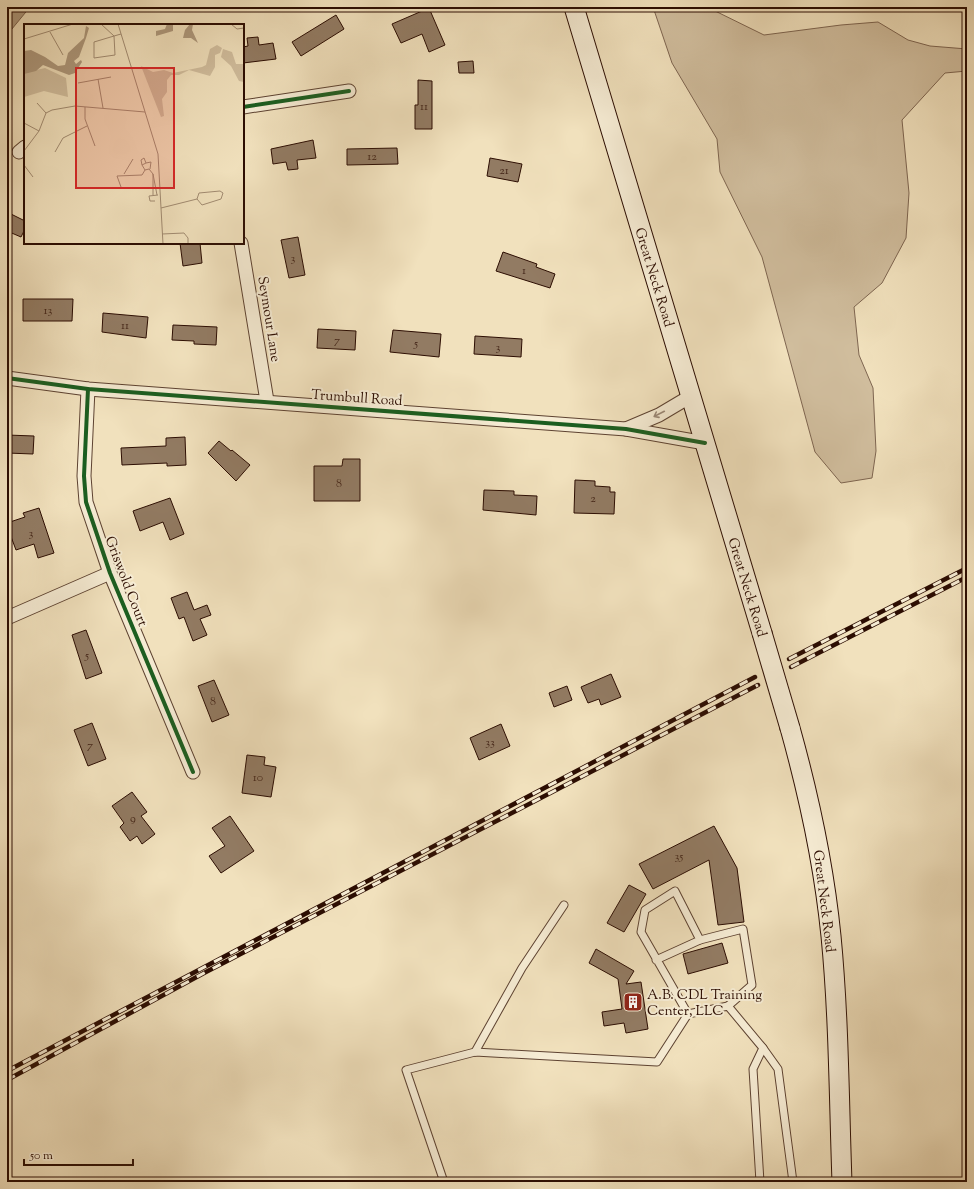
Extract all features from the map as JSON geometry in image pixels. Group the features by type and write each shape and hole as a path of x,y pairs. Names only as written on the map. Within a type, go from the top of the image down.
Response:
{"main road":[{"name":"Great Neck Road","path":"574,7 802,770 820,854 831,936 835,995 842,1182"}],"street":[{"path":"244,107 349,91"},
{"name":"Seymour Lane","path":"241,244 267,401"},
{"name":"Trumbull Road","path":"7,378 88,389 267,401 626,429 705,444"},
{"name":"Griswold Court","path":"88,389 84,476 86,502 110,573 193,772"},
{"name":"Trumbull Road","path":"626,429 659,415 691,396"},
{"path":"7,618 110,573"}],"lane":[{"path":"688,1014 641,932 644,910 675,891 700,940"},
{"path":"475,1052 522,968 564,904"},
{"path":"444,1182 406,1070 475,1052 657,1062 688,1014 728,1006 752,985 743,929 700,940 656,960"},
{"path":"728,1006 778,1068 793,1182"},
{"path":"760,1182 753,1069 763,1048"}],"shaded area":[{"path":"7,7 30,7 7,35"},
{"path":"653,7 707,7 764,35 841,25 878,22 908,40 930,46 967,49 967,71 945,73 902,120 909,193 906,238 882,283 854,307 859,355 873,388 876,451 872,478 841,483 815,452 762,257 720,172 717,139 672,63"}],"building":[{"path":"429,8 445,45 429,52 422,34 401,43 392,24"},
{"path":"336,15 344,29 301,56 292,42"},
{"path":"258,37 259,45 273,43 276,59 244,63 244,47 248,46 247,38"},
{"path":"473,61 474,73 459,73 458,62"},
{"path":"418,80 432,81 432,129 415,129 415,105 418,105"},
{"path":"313,140 316,158 297,160 298,169 288,170 286,162 273,164 271,149"},
{"path":"397,148 398,164 347,165 347,149"},
{"path":"490,158 522,164 518,182 487,176"},
{"path":"11,214 24,220 24,231 21,237 7,231 7,223"},
{"path":"298,237 305,275 289,278 281,240"},
{"path":"180,244 200,244 202,263 183,266"},
{"path":"503,252 537,264 536,267 555,274 550,288 496,271"},
{"path":"23,299 73,299 72,321 23,321"},
{"path":"103,313 148,317 146,338 102,332"},
{"path":"173,325 217,327 216,345 194,344 194,341 172,340"},
{"path":"318,329 356,331 355,350 317,348"},
{"path":"393,330 441,334 439,357 390,352"},
{"path":"475,336 522,339 521,357 474,354"},
{"path":"7,435 34,436 33,454 7,453"},
{"path":"185,437 186,465 167,466 167,463 122,465 121,448 166,446 166,438"},
{"path":"219,441 250,465 236,481 208,453"},
{"path":"343,459 360,459 360,501 314,501 314,466 342,466"},
{"path":"575,480 595,481 595,486 610,487 610,492 615,492 614,514 574,513"},
{"path":"484,490 514,491 514,495 537,496 536,515 483,510"},
{"path":"170,498 184,534 170,540 163,522 140,531 133,511"},
{"path":"39,508 54,553 38,558 34,544 16,550 10,534 7,535 7,523 25,517 23,513"},
{"path":"187,592 194,610 207,605 211,615 200,619 207,635 193,641 184,617 179,619 171,598"},
{"path":"86,630 102,673 86,679 72,635"},
{"path":"611,674 621,697 601,705 599,699 588,703 581,687"},
{"path":"214,680 229,715 212,722 198,686"},
{"path":"567,686 572,700 554,707 549,693"},
{"path":"92,723 106,759 88,766 74,730"},
{"path":"501,724 510,746 479,760 470,738"},
{"path":"247,755 265,757 264,765 276,767 271,797 242,793"},
{"path":"132,792 147,812 141,816 155,834 142,844 137,836 130,841 120,827 124,823 112,806"},
{"path":"230,816 254,851 221,873 209,856 225,846 212,828"},
{"path":"714,826 737,868 744,922 718,925 709,860 653,889 639,864"},
{"path":"629,885 646,894 624,932 607,923"},
{"path":"722,943 728,963 688,974 683,954"},
{"name":"A.B. CDL Training Center, LLC","path":"596,949 634,971 626,984 641,982 648,1029 626,1033 624,1023 604,1026 602,1012 622,1009 618,979 589,963"}],"railway":[{"path":"789,659 967,568"},
{"path":"791,667 967,577"},
{"path":"7,1071 755,677"},
{"path":"7,1080 204,973 758,685"}],"cycle path":[{"path":"244,107 349,91"},
{"path":"7,378 88,389 626,429 705,443"},
{"path":"88,389 84,476 86,502 110,573 193,772"}],"place":[{"name":"A.B. CDL Training Center, LLC","path":"633,1002"}]}
